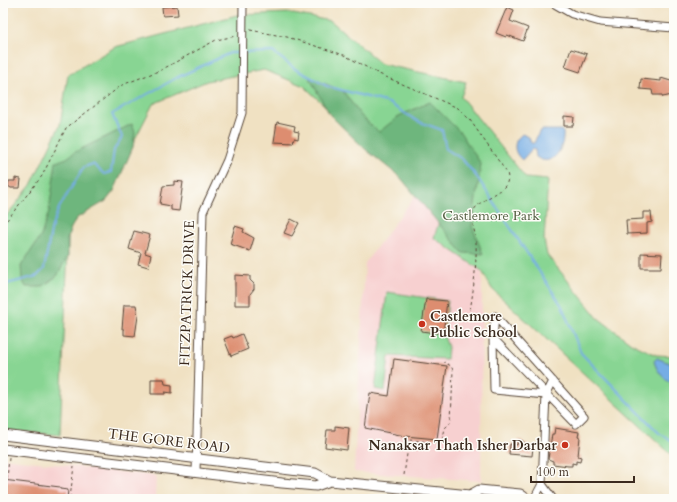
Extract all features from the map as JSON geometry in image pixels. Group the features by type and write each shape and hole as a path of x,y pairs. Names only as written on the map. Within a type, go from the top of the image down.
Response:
{"main road":[{"name":"THE GORE ROAD","path":"3,435 315,474 330,481 473,497 479,490 520,494 527,499"},
{"name":"THE GORE ROAD","path":"3,449 316,486 330,481"}],"street":[{"name":"FITZPATRICK DRIVE","path":"196,472 203,212 227,160 242,113 243,3"},
{"path":"553,3 572,14 600,22 674,28"},
{"path":"493,338 546,395 576,424 584,416 495,316 493,338 494,390 546,395"},
{"path":"534,499 542,484 543,428 546,395 553,381"},
{"path":"542,484 554,499"}],"path":[{"path":"3,225 42,176 66,128 122,85 161,70 216,40 260,30 344,55 379,74 458,108 470,120 507,173 508,180 506,186 481,200 472,218 476,242 469,316"},
{"path":"404,475 409,440 442,443 445,428 452,422 453,370 451,366 444,362"},
{"path":"7,479 10,457"},
{"path":"70,498 74,466"}],"shaded area":[{"name":"Castlemore Public School","path":"417,193 440,218 435,238 482,271 481,481 354,472 365,263"},
{"path":"3,458 156,476 155,499 3,499"}],"green space":[{"name":"Castlemore Park","path":"288,13 331,21 381,64 466,82 461,97 526,178 548,180 544,240 547,255 598,318 631,343 656,355 674,356 674,457 492,289 482,271 434,238 440,218 417,193 304,86 264,70 207,81 153,104 114,180 69,225 60,435 3,430 6,354 3,334 3,220 31,185 60,125 68,75 115,47 237,15"},
{"path":"309,77 343,91 362,117 379,132 399,116 430,102 460,132 481,164 472,226 483,254 463,253 400,177 365,149 330,115"},
{"path":"132,124 135,132 133,147 114,191 106,201 77,218 67,239 68,256 57,276 42,287 26,287 22,279 21,266 41,236 49,211 56,162 67,158 75,152"},
{"path":"387,292 448,301 444,336 448,347 447,359 389,356 385,391 375,389"}],"water":[{"path":"542,130 561,130 563,132 562,144 557,155 548,160 542,160 536,157 535,150 532,149 522,160 515,150 517,139 522,134 529,137 531,143 534,143 539,132"},
{"path":"657,358 674,365 674,383 664,378 659,371 654,361"}],"building":[{"path":"177,6 178,15 163,16 162,7"},
{"path":"507,7 514,10 510,21 528,28 523,41 507,35 506,37 496,33"},
{"path":"571,49 587,54 580,72 565,67"},
{"path":"661,78 674,82 672,95 663,97 662,95 653,95 652,90 640,89 641,79 661,81"},
{"path":"564,116 574,117 573,126 564,126"},
{"path":"277,122 295,126 294,131 299,132 298,139 294,138 293,143 274,142"},
{"path":"15,178 21,179 20,188 11,188 8,186 9,181 15,181"},
{"path":"174,181 183,182 179,211 171,210 171,206 160,204 163,186 174,185"},
{"path":"643,212 651,212 652,222 647,223 647,233 627,234 626,220 643,219"},
{"path":"291,219 299,223 292,236 284,233"},
{"path":"235,226 244,229 243,232 254,238 250,251 230,244"},
{"path":"134,231 150,235 145,253 151,255 148,267 138,264 141,253 129,249"},
{"path":"641,253 662,254 661,268 641,268"},
{"path":"235,275 250,276 250,280 254,284 254,289 250,294 250,305 235,305"},
{"path":"426,299 447,301 443,334 421,331"},
{"path":"124,305 136,305 138,316 135,336 124,335 124,329 122,329"},
{"path":"242,334 248,349 231,356 224,339 232,336 233,338"},
{"path":"394,359 447,366 437,439 405,436 365,428 370,393 389,396"},
{"path":"151,379 164,379 165,384 172,385 172,393 165,392 165,394 151,394"},
{"path":"335,426 349,428 347,450 325,447 327,430 335,430"},
{"name":"Nanaksar Thath Isher Darbar","path":"555,428 579,432 578,437 580,437 578,456 581,457 580,462 576,461 576,464 572,463 572,466 568,466 553,464 553,461 548,459 552,434 554,434"},
{"path":"518,440 528,444 528,446 533,447 532,456 509,454 510,444 517,445"},
{"path":"3,480 60,487 60,489 68,490 67,499 3,499"}],"waterway":[{"path":"3,285 37,276 44,269 52,226 59,208 84,167 93,164 104,174 111,172 114,150 122,137 112,114 178,77 230,53 273,52 295,69 327,86 389,103 417,121 442,130 446,149 462,159 477,177 562,306 581,353 659,433 674,442"}],"place":[{"name":"Castlemore Public School","path":"422,324"},
{"name":"Nanaksar Thath Isher Darbar","path":"565,445"}]}
